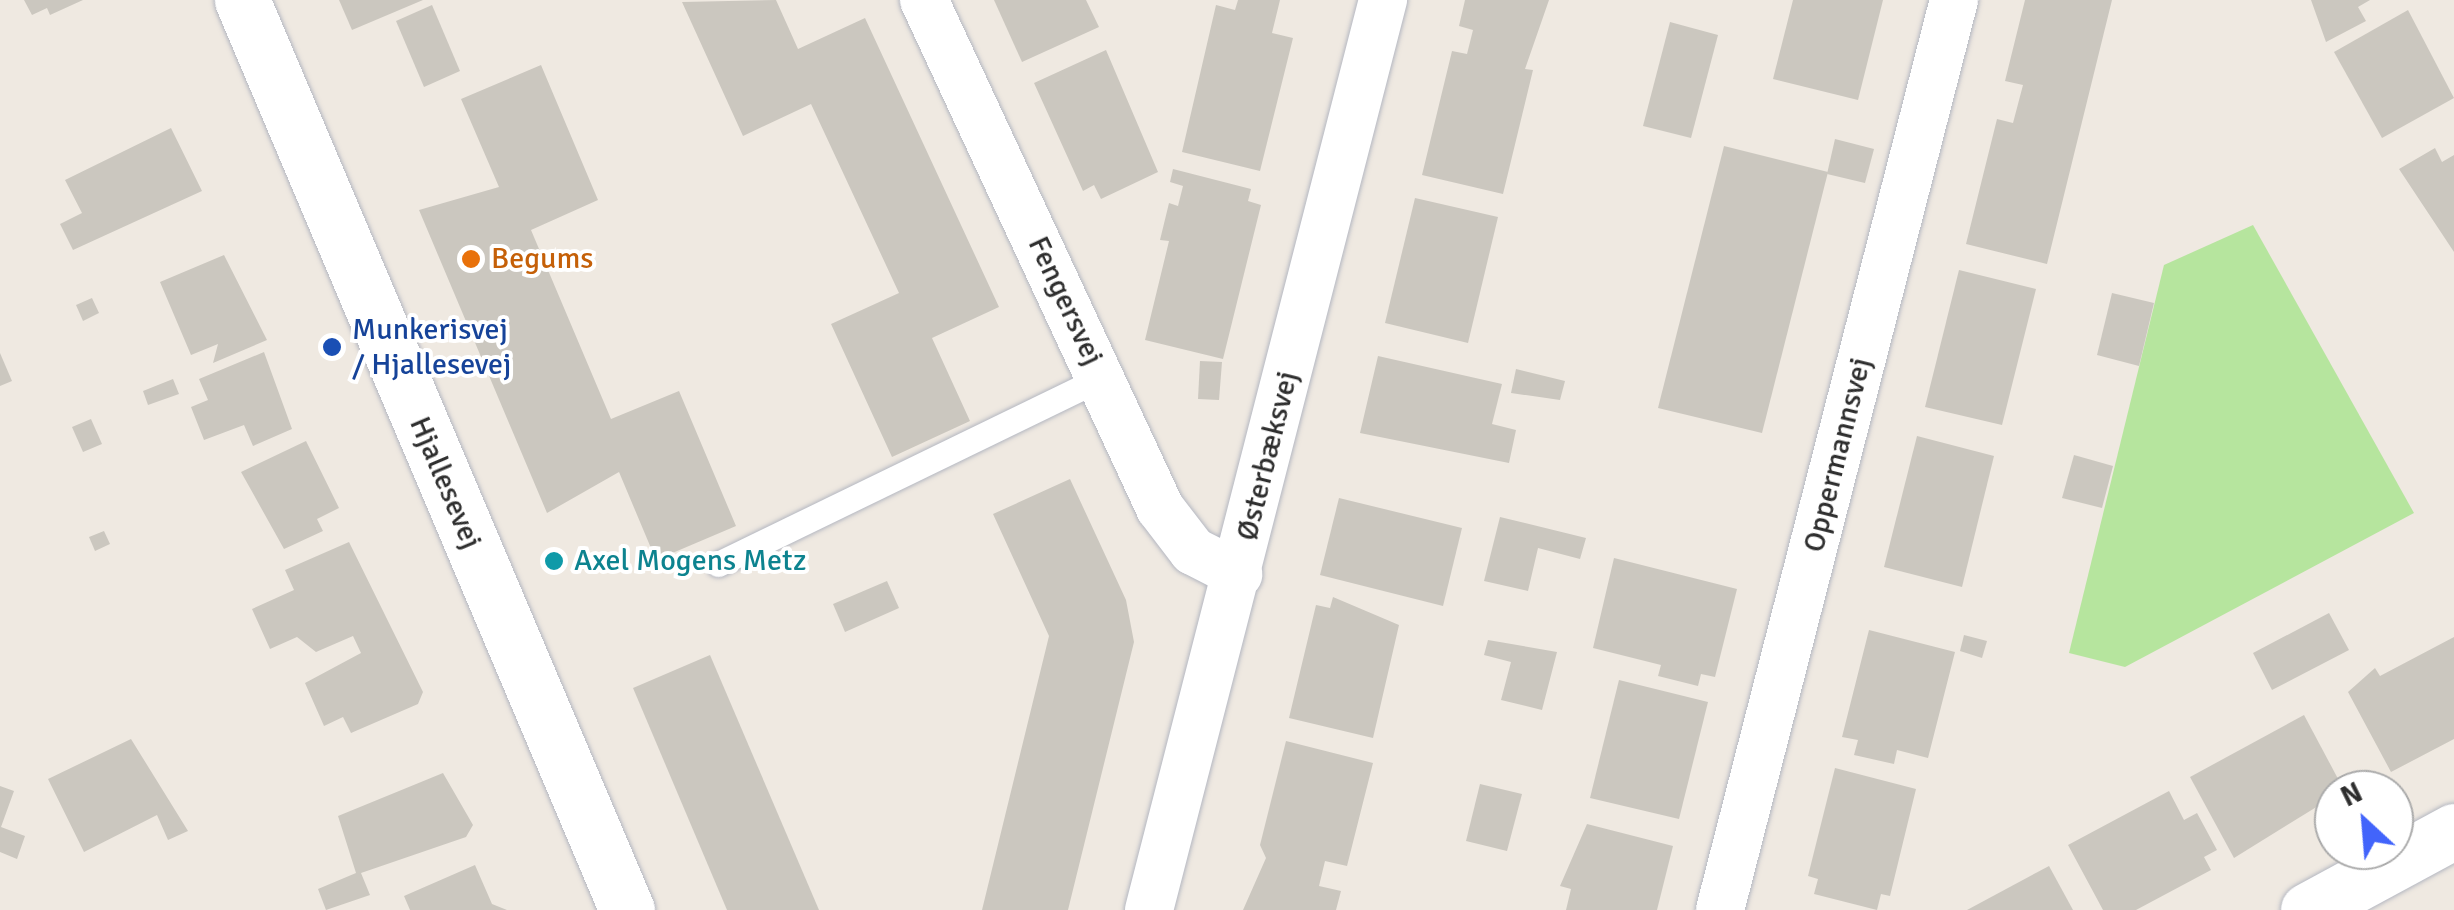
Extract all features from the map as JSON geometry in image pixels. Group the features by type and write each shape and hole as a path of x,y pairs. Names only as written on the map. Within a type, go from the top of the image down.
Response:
{"street":[{"name":"Hjallesevej","path":"242,0 627,910"},
{"name":"Fengersvej","path":"924,0 1160,508 1193,552 1238,574"},
{"name":"Østerbæksvej","path":"1150,910 1383,0"},
{"name":"Oppermannsvej","path":"1720,910 1954,0"},
{"path":"2308,910 2454,830"}],"lane":[{"path":"718,564 1100,378"}],"green space":[{"path":"2253,225 2414,513 2125,667 2069,653 2164,265"}],"building":[{"path":"24,0 83,0 50,15 47,8 32,15"},
{"path":"339,0 423,0 352,30"},
{"path":"776,0 798,49 865,18 999,307 932,338 970,421 892,457 831,324 899,293 811,104 743,136 682,2"},
{"path":"994,0 1086,0 1099,27 1022,62"},
{"path":"1238,0 1280,0 1272,33 1293,38 1260,171 1182,152 1216,5 1235,10"},
{"path":"1465,0 1549,0 1525,69 1533,70 1503,194 1422,175 1452,51 1467,54 1473,30 1459,26"},
{"path":"1793,0 1883,0 1858,100 1773,79"},
{"path":"2025,0 2112,0 2047,264 1966,244 1997,119 2013,123 2023,85 2005,81"},
{"path":"2311,0 2370,0 2358,7 2366,21 2326,42"},
{"path":"432,5 460,71 424,87 396,21"},
{"path":"2408,10 2454,98 2382,138 2334,52"},
{"path":"1670,22 1718,35 1691,138 1643,126"},
{"path":"1106,50 1158,172 1101,199 1094,185 1083,191 1034,83"},
{"path":"541,65 598,200 531,230 611,419 679,391 736,526 656,560 619,472 547,513 419,210 499,187 461,99"},
{"path":"171,128 202,191 73,250 60,224 82,213 65,180"},
{"path":"1835,139 1874,149 1865,183 1827,174"},
{"path":"1724,146 1828,172 1762,433 1658,408"},
{"path":"2435,148 2442,162 2454,155 2454,252 2399,169"},
{"path":"1173,169 1251,189 1248,201 1261,205 1223,359 1145,340 1169,241 1160,240 1169,203 1178,206 1183,186 1170,182"},
{"path":"1415,198 1498,217 1468,343 1385,323"},
{"path":"224,255 267,340 213,363 218,344 191,355 160,282"},
{"path":"1959,270 2036,289 2002,425 1925,407"},
{"path":"2112,293 2154,303 2139,366 2097,355"},
{"path":"92,298 99,313 83,321 76,305"},
{"path":"264,352 292,429 253,446 244,425 204,440 191,407 208,400 199,379"},
{"path":"0,353 12,381 0,386"},
{"path":"1378,356 1502,384 1492,424 1516,430 1509,463 1360,433"},
{"path":"1200,361 1222,362 1219,400 1198,399"},
{"path":"1516,369 1565,381 1560,400 1511,393"},
{"path":"173,379 179,394 148,405 143,391"},
{"path":"91,419 102,444 83,452 72,427"},
{"path":"1917,436 1994,456 1962,587 1884,567"},
{"path":"306,441 339,508 317,519 323,531 284,549 241,472"},
{"path":"2074,455 2113,466 2102,508 2062,498"},
{"path":"1070,479 1126,600 1134,642 1068,910 982,910 1049,636 993,514"},
{"path":"1339,498 1462,528 1443,606 1320,575"},
{"path":"1500,517 1586,538 1580,559 1538,548 1528,591 1484,581"},
{"path":"104,531 110,544 95,551 89,537"},
{"path":"349,542 423,692 418,704 351,733 343,717 324,726 305,683 361,653 353,636 316,652 297,637 270,649 252,609 294,590 285,570"},
{"path":"1614,558 1737,589 1715,677 1701,674 1698,686 1658,676 1661,665 1593,648"},
{"path":"887,581 899,608 845,632 833,604"},
{"path":"1333,597 1399,625 1373,738 1289,718 1316,605 1330,608"},
{"path":"2329,613 2349,650 2272,690 2253,653"},
{"path":"1869,630 1955,652 1928,758 1897,750 1894,764 1854,755 1858,740 1842,737"},
{"path":"1964,635 1987,641 1982,658 1960,651"},
{"path":"2454,637 2454,739 2390,770 2348,692 2375,668 2380,676"},
{"path":"1488,640 1557,652 1542,710 1501,700 1511,662 1484,655"},
{"path":"710,655 819,910 727,910 633,688"},
{"path":"1619,680 1708,702 1679,819 1590,798"},
{"path":"2304,715 2333,770 2314,770 2314,809 2234,858 2190,777"},
{"path":"131,739 188,831 168,840 157,815 84,852 48,779"},
{"path":"1286,741 1373,763 1347,866 1325,861 1319,886 1341,891 1336,910 1243,910 1266,858 1260,845"},
{"path":"1835,768 1916,789 1890,896 1881,894 1877,910 1814,894 1818,879 1808,876"},
{"path":"443,773 473,825 466,837 361,873 370,895 326,910 318,889 356,873 338,816"},
{"path":"1480,784 1522,794 1507,851 1466,841"},
{"path":"0,786 14,791 1,827 25,836 17,859 0,852"},
{"path":"2169,791 2184,820 2197,813 2217,850 2204,857 2211,870 2136,910 2103,910 2068,845"},
{"path":"1587,824 1673,846 1657,910 1566,910 1571,889 1560,886"},
{"path":"475,865 492,904 507,910 410,910 404,896"},
{"path":"2049,866 2073,910 1967,910"}],"place":[{"name":"Begums","path":"471,259"},
{"name":"Munkerisvej / Hjallesevej","path":"332,347"},
{"name":"Axel Mogens Metz","path":"554,561"}]}
